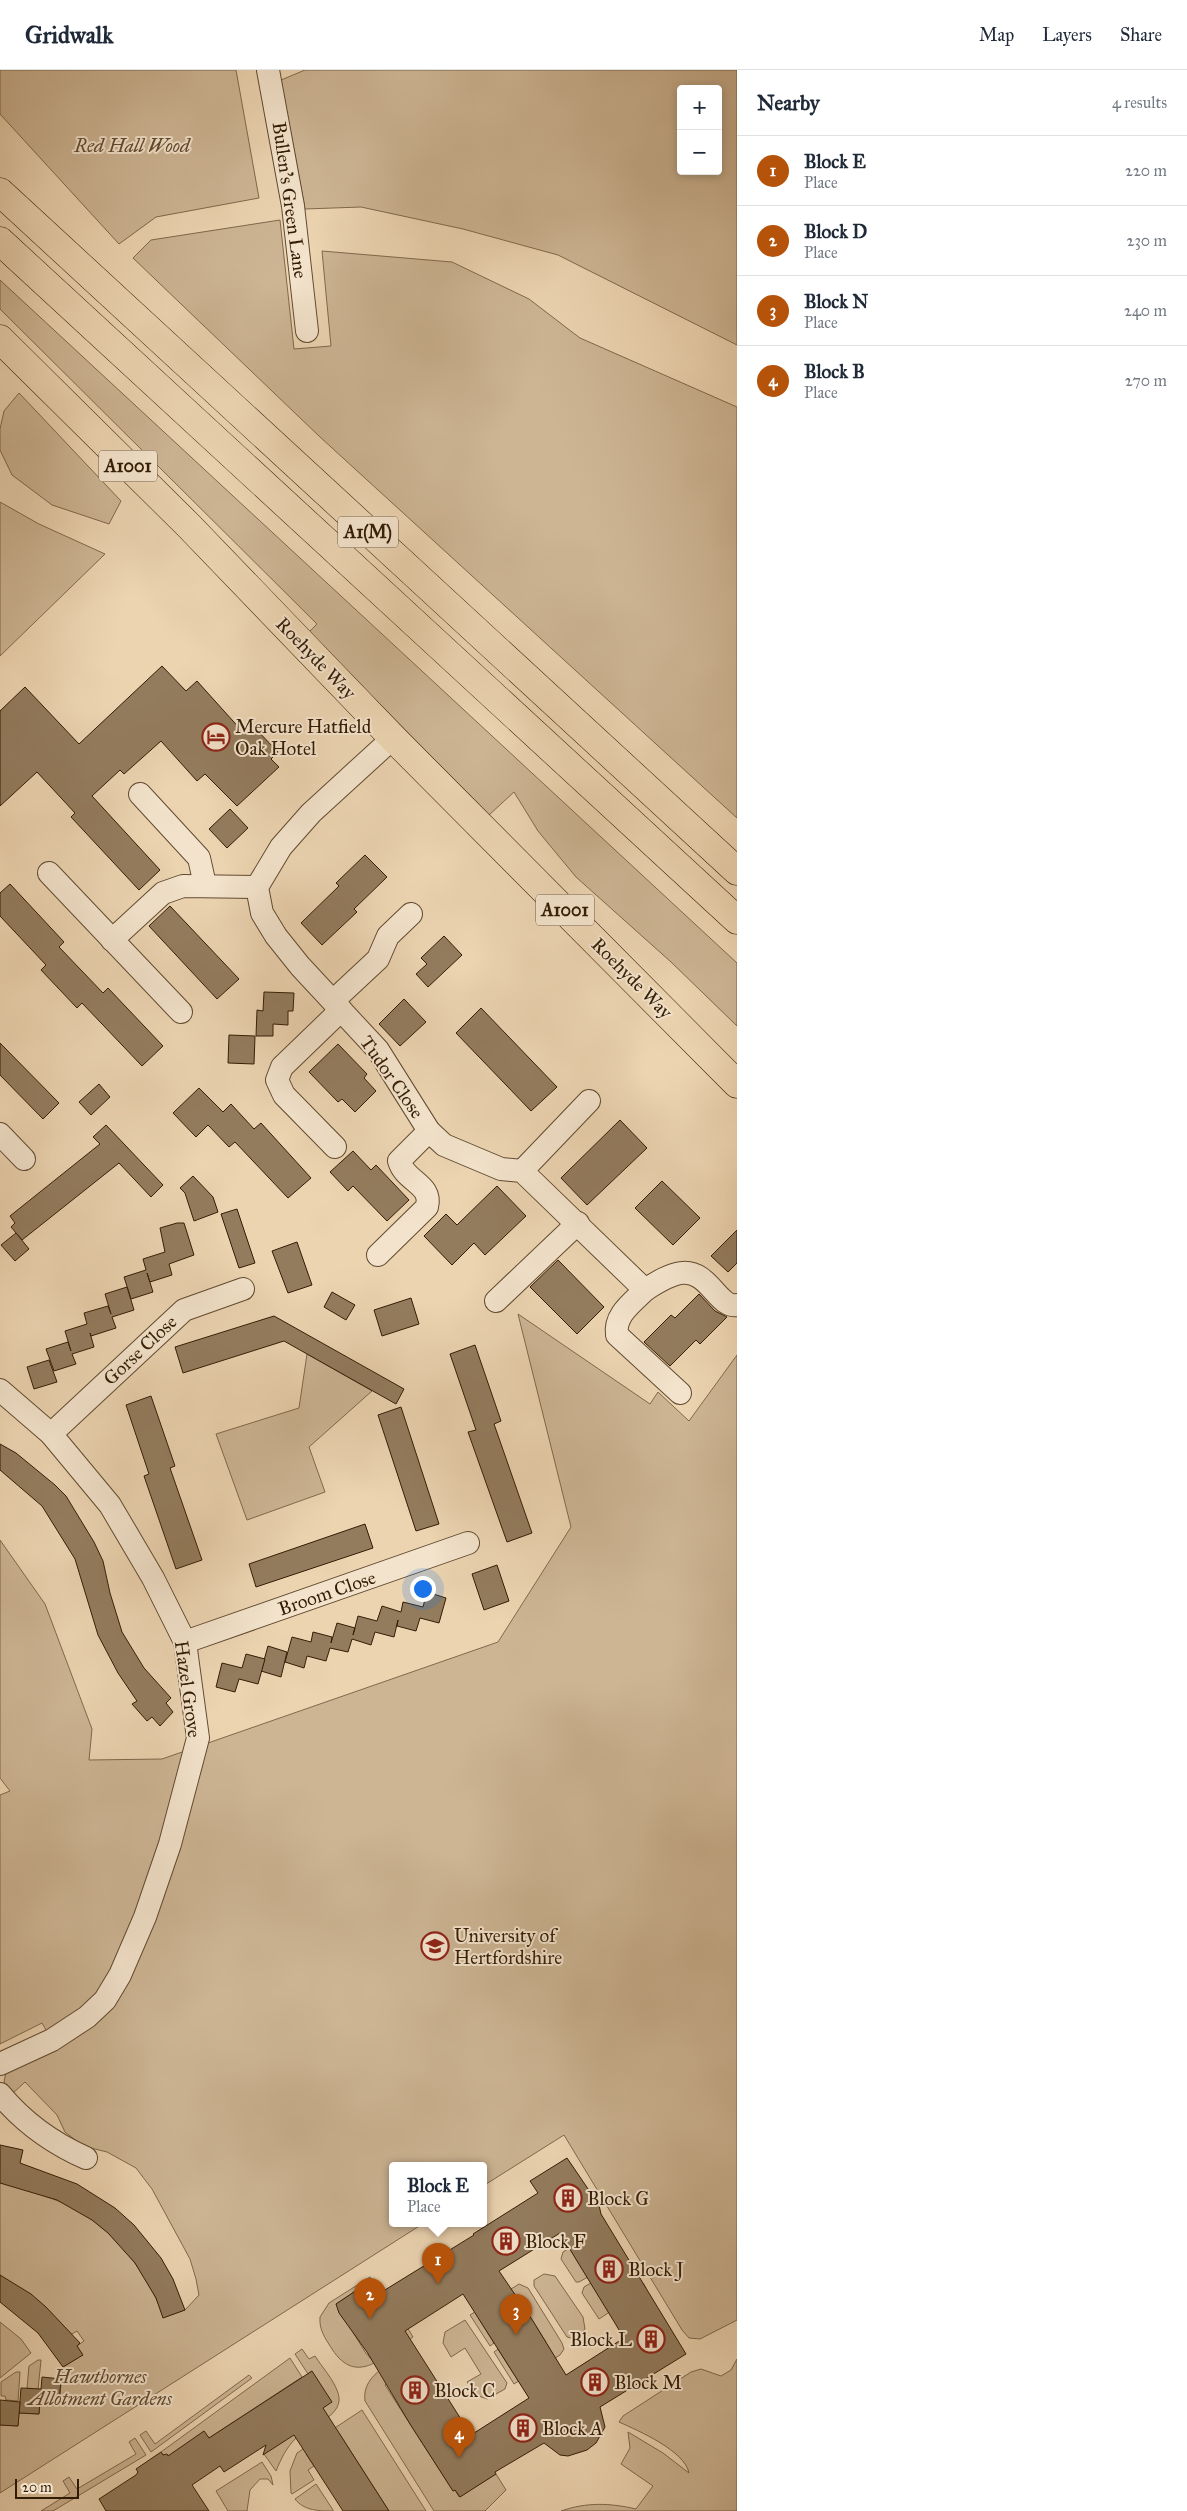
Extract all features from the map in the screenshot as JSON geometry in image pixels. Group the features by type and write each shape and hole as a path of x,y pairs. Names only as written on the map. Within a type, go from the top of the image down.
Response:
{"main road":[{"name":"A1(M)","path":"0,192 737,871"},
{"name":"A1(M)","path":"0,241 737,920"},
{"name":"Roehyde Way","path":"0,339 189,526 392,738 737,1084"}],"street":[{"name":"Bullen's Green Lane","path":"268,70 293,206 307,331"},
{"path":"112,940 162,893 183,886 257,887 281,847 311,813 392,738"},
{"path":"140,794 200,858 205,885"},
{"path":"49,874 181,1012"},
{"name":"Tudor Close","path":"257,887 262,913 276,936 300,966 378,1050 429,1132 444,1145 501,1169 522,1171"},
{"path":"335,1147 284,1095 277,1080 282,1067 378,959 388,936 411,914"},
{"path":"589,1102 522,1171 578,1223 645,1290"},
{"name":"Tudor Close","path":"378,1254 428,1207 430,1199 427,1192 403,1173 399,1161 429,1132"},
{"path":"0,1134 24,1159"},
{"path":"496,1301 578,1223"},
{"path":"680,1393 617,1335 618,1317 645,1290 669,1277 682,1273 697,1274 725,1302 737,1305"},
{"name":"Gorse Close","path":"50,1434 184,1310 243,1289"},
{"name":"Hazel Grove","path":"0,1390 50,1434 110,1505 153,1578 185,1642 198,1738 170,1844 145,1916 120,1975 105,2000 87,2017 52,2040 0,2064"},
{"name":"Broom Close","path":"185,1642 468,1543"},
{"path":"0,2094 35,2129 56,2143 86,2158"}],"green space":[{"name":"Red Hall Wood","path":"0,70 236,70 259,198 156,217 119,244 0,114"},
{"path":"305,70 737,70 737,345 558,255 463,229 361,207 305,209 281,80"},
{"path":"280,220 294,349 331,346 322,251 452,262 529,299 580,338 737,407 737,818 320,437 133,258 151,240"},
{"path":"0,280 737,963 737,1026 671,962 576,877 538,831 514,792 489,815 309,632 317,624 0,309"},
{"path":"19,393 121,501 109,524 52,505 12,475 0,450 0,429 4,411"},
{"path":"0,502 39,524 105,554 0,656"},
{"name":"University of Hertfordshire","path":"518,1314 650,1404 658,1392 689,1421 737,1355 737,2320 700,2339 689,2338 682,2330 564,2135 487,2183 487,2162 389,2162 389,2227 418,2227 0,2493 0,2425 18,2426 19,2413 39,2414 40,2402 59,2403 63,2367 82,2355 77,2346 84,2341 77,2331 70,2335 0,2275 0,2168 33,2191 77,2210 105,2231 130,2256 140,2270 164,2317 185,2310 199,2295 190,2259 152,2189 136,2168 107,2152 83,2146 65,2132 57,2115 25,2082 12,2094 4,2082 6,2072 52,2040 42,2023 0,2044 0,1795 10,1791 0,1778 0,1540 45,1604 92,1729 89,1760 162,1759 498,1642 571,1527"},
{"path":"307,1354 372,1391 309,1447 325,1492 247,1520 216,1434 299,1408"},
{"path":"605,2225 588,2277 576,2282 561,2259 563,2252"},
{"path":"544,2274 555,2276 583,2317 585,2329 575,2339 567,2337 534,2286 534,2280"},
{"path":"370,2277 372,2280 336,2304 365,2352 371,2359 392,2311 398,2312 413,2337 382,2359 361,2367 351,2366 342,2360 329,2345 322,2330 320,2317 329,2303"},
{"path":"591,2283 607,2306 643,2283 646,2288 599,2319 582,2293 584,2287"},
{"path":"519,2284 528,2288 564,2349 560,2355 514,2384 494,2352 498,2349 514,2374 546,2342 515,2295 479,2319 494,2343 490,2346 470,2315"},
{"path":"465,2320 507,2383 505,2389 487,2399 476,2395 467,2382 481,2374 465,2348 451,2357 443,2343 445,2332"},
{"path":"0,2322 21,2339 31,2353 0,2378"},
{"path":"302,2349 309,2359 315,2356 328,2374 334,2383 339,2401 337,2408 332,2414 292,2442 276,2471 264,2454 312,2371 308,2374 295,2354"},
{"path":"416,2349 385,2385 453,2491 455,2490 459,2497 496,2474 506,2490 485,2511 434,2511 365,2401 365,2391 374,2375 390,2363"},
{"path":"290,2358 302,2377 209,2438 204,2432 168,2456 163,2455 161,2452"},
{"path":"737,2359 737,2511 561,2511 599,2504 636,2509 653,2486 621,2464 630,2448 628,2432 663,2453 689,2473 686,2465 670,2450 649,2436 619,2422 623,2416 691,2372 701,2369 721,2376 731,2370"},
{"path":"41,2360 38,2390 27,2388 29,2366"},
{"path":"16,2372 20,2372 18,2401 6,2400 5,2396 1,2396 1,2382"},
{"path":"249,2375 252,2378 151,2452 140,2435 146,2431 155,2444"},
{"path":"362,2410 426,2511 389,2511 339,2433 306,2454 314,2466 308,2470 314,2480 291,2493 290,2471 297,2453"},
{"path":"135,2438 146,2455 53,2511 41,2511 70,2493 63,2481 69,2477 77,2489 136,2454 129,2442"},
{"path":"262,2462 271,2476 273,2485 268,2479 260,2479 250,2490 247,2511 228,2511 216,2491"},
{"path":"316,2484 333,2511 308,2508 295,2499"}],"building":[{"name":"Mercure Hatfield Oak Hotel","path":"162,666 186,691 197,681 242,731 251,724 278,752 271,759 279,767 237,806 205,774 197,781 161,741 124,774 120,770 92,796 160,870 139,890 71,817 75,813 37,772 0,806 0,711 25,687 79,744"},
{"path":"230,809 248,828 227,848 209,829"},
{"path":"365,855 387,877 354,909 357,912 322,945 301,923 339,886 336,883"},
{"path":"10,884 64,942 59,947 103,993 108,988 163,1046 142,1066 82,1003 77,1008 41,970 46,965 0,916 0,893"},
{"path":"170,906 239,979 217,999 149,926"},
{"path":"444,936 462,955 428,987 416,974 427,964 421,958"},
{"path":"264,992 294,993 293,1011 288,1011 288,1025 273,1024 273,1036 256,1036 257,1010 263,1011"},
{"path":"404,999 426,1022 400,1046 379,1024"},
{"path":"481,1008 557,1087 531,1111 456,1033"},
{"path":"229,1035 255,1036 254,1064 228,1063"},
{"path":"0,1043 59,1103 43,1119 0,1075"},
{"path":"338,1044 367,1074 364,1078 376,1091 355,1112 342,1099 338,1102 309,1072"},
{"path":"99,1084 110,1097 91,1115 79,1102"},
{"path":"199,1088 223,1112 231,1104 254,1129 261,1123 311,1178 288,1198 235,1142 229,1147 208,1125 196,1137 173,1113"},
{"path":"620,1120 647,1148 587,1205 561,1178"},
{"path":"106,1125 163,1185 151,1197 119,1163 22,1240 11,1227 15,1223 10,1216 100,1144 93,1137"},
{"path":"353,1151 371,1170 376,1165 409,1200 387,1221 353,1186 348,1191 330,1172"},
{"path":"193,1176 213,1197 218,1212 194,1221 185,1193 180,1188"},
{"path":"662,1181 700,1218 673,1245 635,1208"},
{"path":"497,1186 526,1216 485,1255 474,1243 452,1265 424,1236 446,1214 457,1225"},
{"path":"237,1209 255,1263 239,1268 221,1214"},
{"path":"184,1223 194,1255 169,1264 172,1275 150,1282 147,1273 153,1292 131,1299 124,1277 146,1270 143,1259 165,1252 160,1228"},
{"path":"737,1230 737,1263 728,1272 711,1256"},
{"path":"16,1233 29,1249 15,1261 1,1245"},
{"path":"297,1242 312,1285 288,1293 272,1251"},
{"path":"558,1260 604,1307 577,1334 530,1287"},
{"path":"127,1287 134,1310 112,1317 116,1328 91,1336 90,1333 94,1347 72,1354 76,1364 54,1371 46,1349 68,1342 71,1351 65,1331 87,1324 84,1313 108,1306 111,1314 105,1294"},
{"path":"332,1292 355,1305 346,1320 324,1307"},
{"path":"699,1294 715,1311 727,1317 700,1344 696,1340 670,1366 644,1342 671,1315 675,1318"},
{"path":"411,1298 419,1324 382,1336 374,1310"},
{"path":"274,1316 404,1389 396,1404 284,1341 183,1373 175,1347"},
{"path":"475,1345 501,1421 494,1424 532,1533 507,1542 468,1432 476,1430 450,1354"},
{"path":"49,1360 57,1382 34,1389 27,1367"},
{"path":"151,1396 175,1466 170,1468 202,1560 176,1569 144,1476 149,1474 126,1405"},
{"path":"401,1407 439,1524 416,1531 378,1415"},
{"path":"0,1444 16,1453 66,1496 94,1542 103,1561 110,1593 122,1632 144,1668 171,1698 166,1703 173,1712 160,1726 152,1717 147,1721 132,1704 137,1701 118,1673 98,1635 75,1559 42,1506 0,1470"},
{"path":"365,1524 373,1548 256,1587 249,1564"},
{"path":"497,1565 509,1601 484,1610 472,1574"},
{"path":"427,1592 446,1598 439,1623 420,1618 416,1631 397,1626 398,1620 394,1637 375,1632 371,1645 352,1639 348,1652 330,1648 326,1661 307,1656 304,1668 285,1662 292,1637 311,1642 313,1632 332,1637 331,1643 337,1623 355,1628 358,1616 377,1621 382,1606 401,1612 403,1602 423,1607"},
{"path":"268,1646 287,1652 281,1677 261,1671"},
{"path":"246,1654 265,1659 258,1684 239,1679 235,1692 216,1687 222,1663 242,1668"},
{"path":"0,2145 23,2150 20,2163 77,2184 115,2208 134,2225 161,2258 173,2279 185,2310 163,2318 156,2298 135,2263 108,2233 92,2220 57,2200 0,2183"},
{"path":"567,2158 599,2205 601,2214 686,2354 600,2407 605,2427 596,2443 587,2450 568,2456 560,2455 544,2443 495,2472 496,2474 460,2497 455,2490 453,2491 367,2352 339,2313 336,2304 372,2280 380,2293 538,2193 530,2181","holes":["560,2233 624,2338 566,2375 533,2321 499,2271","463,2294 529,2398 471,2435 405,2331"]},
{"path":"0,2275 31,2294 46,2307 80,2343 77,2346 83,2355 63,2367 38,2333 0,2302"},
{"path":"312,2371 332,2402 323,2408 389,2511 343,2511 294,2435 263,2455 266,2445 224,2472 220,2466 192,2485 209,2511 106,2511 99,2499 136,2475 138,2472 136,2469 161,2452 163,2455 167,2454 168,2456 204,2431 209,2438"},
{"path":"42,2377 61,2379 59,2403 40,2402 39,2414 19,2413 21,2388 41,2389"},
{"path":"0,2400 20,2402 18,2426 0,2425"}],"place":[{"name":"Mercure Hatfield Oak Hotel","path":"216,737"},
{"name":"University of Hertfordshire","path":"435,1946"},
{"name":"Block G","path":"568,2198"},
{"name":"Block F","path":"506,2241"},
{"name":"Block J","path":"609,2269"},
{"name":"Block E","path":"438,2284"},
{"name":"Block D","path":"370,2319"},
{"name":"Block N","path":"516,2335"},
{"name":"Block L","path":"651,2339"},
{"name":"Block M","path":"595,2382"},
{"name":"Block C","path":"415,2390"},
{"name":"Block A","path":"523,2428"},
{"name":"Block B","path":"459,2458"}],"park label":[{"name":"Hawthornes Allotment Gardens","path":"100,2387"}]}
